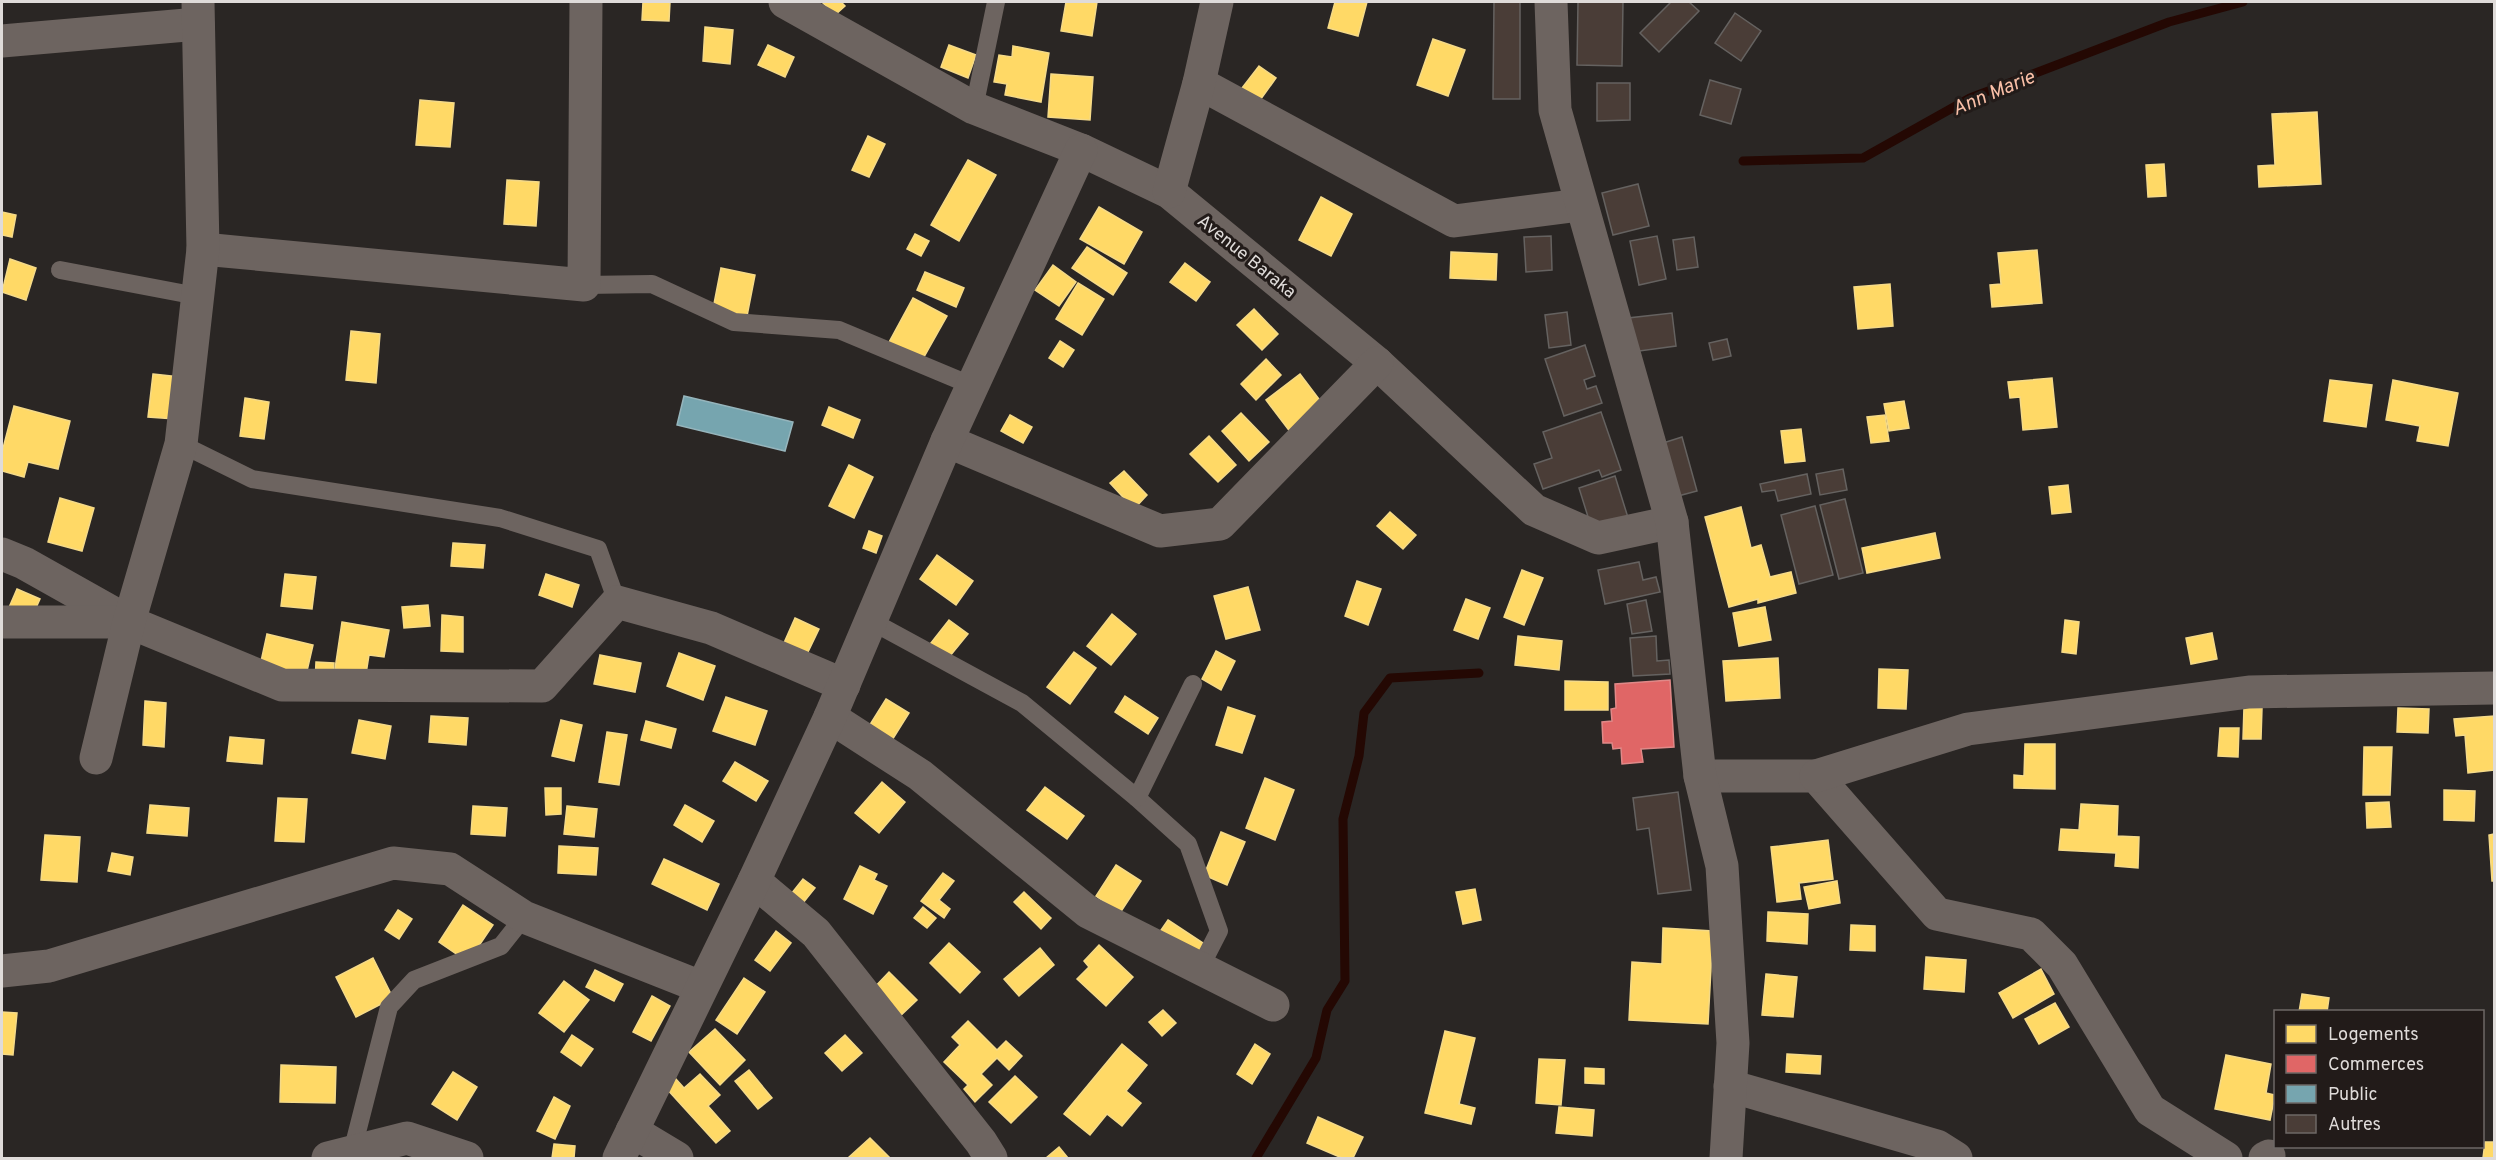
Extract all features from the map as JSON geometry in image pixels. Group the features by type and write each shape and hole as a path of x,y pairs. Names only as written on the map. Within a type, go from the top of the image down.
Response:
{"street":[{"path":"203,249 584,285 586,2"},
{"name":"Avenue Baraka","path":"785,2 974,108 1081,150 1169,192 1377,363 1534,510 1598,538 1672,522"},
{"path":"1169,192 1199,83 1217,2"},
{"path":"1551,2 1555,110 1580,205 1672,522 1700,776 1722,866 1733,1043 1726,1158"},
{"path":"2,41 198,13 203,249 181,444 129,622 96,758"},
{"path":"1199,83 1454,221 1580,205"},
{"path":"678,1158 625,1145 754,882 830,717 947,441 1081,150"},
{"path":"947,441 1160,531 1220,524 1377,363"},
{"path":"2,554 24,562 129,622 282,685 542,686 617,602 711,628 844,685"},
{"path":"2,622 129,622"},
{"path":"1700,776 1816,776 1968,729 2249,692 2494,688"},
{"path":"830,717 920,775 1088,912 1273,1005"},
{"path":"1816,776 1937,914 2031,934 2062,965 2150,1110 2226,1158"},
{"path":"2,971 49,966 393,862 450,869 524,917 701,987"},
{"path":"754,882 816,933 981,1142 991,1158"},
{"path":"1730,1086 1937,1146 1956,1158"},
{"path":"340,1155 407,1138 467,1158"}],"lane":[{"path":"974,108 996,2"},
{"path":"60,270 197,296"},
{"path":"584,285 652,284 734,322 839,330 973,386"},
{"path":"181,444 252,479 500,518 598,549 617,602"},
{"path":"871,621 1022,703 1137,798 1188,844 1219,931 1200,968"},
{"path":"1137,798 1194,684"},
{"path":"340,1155 389,1007 414,980 501,946 524,917"}],"building: Logements":[{"path":"643,2 670,2 669,21 642,20"},
{"path":"822,2 841,2 845,6 835,15"},
{"path":"1066,2 1097,2 1092,36 1061,31"},
{"path":"1335,2 1367,2 1358,36 1328,28"},
{"path":"705,27 733,30 730,64 703,61"},
{"path":"1433,39 1465,50 1448,96 1417,85"},
{"path":"768,45 794,57 785,77 758,65"},
{"path":"949,45 976,55 968,78 941,67"},
{"path":"1013,46 1049,53 1041,102 1005,95 1007,84 994,82 999,55 1012,57"},
{"path":"1259,66 1276,78 1253,110 1235,97"},
{"path":"1051,74 1093,77 1090,120 1048,117"},
{"path":"420,100 454,103 450,147 416,145"},
{"path":"2317,112 2321,184 2259,187 2258,166 2275,165 2272,114"},
{"path":"868,136 885,144 869,177 852,170"},
{"path":"968,160 996,175 959,241 931,225"},
{"path":"2164,164 2166,196 2148,197 2146,165"},
{"path":"507,180 539,182 536,226 504,224"},
{"path":"1321,197 1352,214 1331,256 1299,240"},
{"path":"1099,207 1142,232 1124,264 1080,239"},
{"path":"2,212 16,215 12,237 2,235"},
{"path":"915,234 929,241 921,256 907,249"},
{"path":"1087,247 1127,273 1113,295 1072,268"},
{"path":"2037,250 2042,303 1992,307 1990,285 2001,284 1998,253"},
{"path":"1451,252 1497,254 1496,280 1450,278"},
{"path":"10,259 36,268 26,300 2,292"},
{"path":"1185,263 1210,282 1196,301 1170,282"},
{"path":"1053,265 1076,282 1059,306 1035,290"},
{"path":"721,268 755,275 747,316 713,309"},
{"path":"925,272 964,288 956,307 917,290"},
{"path":"1078,283 1104,299 1082,335 1056,319"},
{"path":"1890,284 1893,326 1858,329 1854,287"},
{"path":"913,298 947,316 920,364 887,346"},
{"path":"1254,309 1278,334 1262,350 1237,325"},
{"path":"351,331 380,334 376,383 346,380"},
{"path":"1060,341 1074,350 1063,367 1049,358"},
{"path":"1266,359 1281,375 1256,400 1241,384"},
{"path":"153,374 180,377 175,419 148,417"},
{"path":"1300,374 1325,407 1291,433 1266,400"},
{"path":"2052,378 2057,427 2023,430 2020,397 2010,398 2008,382"},
{"path":"2330,380 2372,385 2366,427 2324,421"},
{"path":"2393,380 2458,393 2448,446 2417,441 2420,426 2386,420"},
{"path":"245,398 269,402 264,439 240,436"},
{"path":"1904,401 1909,428 1889,431 1884,404"},
{"path":"14,406 70,421 58,469 28,462 24,477 2,471 2,452"},
{"path":"829,407 860,420 853,438 822,425"},
{"path":"1241,413 1269,442 1249,461 1222,431"},
{"path":"1010,415 1032,427 1023,443 1001,431"},
{"path":"1885,415 1889,441 1871,443 1867,417"},
{"path":"1801,429 1805,461 1785,463 1781,431"},
{"path":"1209,436 1236,465 1218,482 1190,454"},
{"path":"849,465 873,477 854,518 829,506"},
{"path":"1124,471 1147,495 1134,509 1110,483"},
{"path":"2068,485 2071,512 2052,514 2049,487"},
{"path":"60,498 94,508 82,551 48,542"},
{"path":"1741,507 1751,548 1761,545 1770,577 1791,572 1796,593 1758,603 1758,599 1729,607 1705,517"},
{"path":"1390,512 1416,535 1403,549 1377,526"},
{"path":"869,531 882,536 876,553 863,548"},
{"path":"1935,533 1940,558 1867,573 1862,548"},
{"path":"453,543 485,545 483,568 451,566"},
{"path":"937,555 973,581 956,605 920,579"},
{"path":"1522,570 1543,578 1524,625 1504,617"},
{"path":"285,574 316,577 312,609 281,606"},
{"path":"546,574 579,585 572,607 539,595"},
{"path":"1357,581 1381,589 1368,625 1345,616"},
{"path":"1248,587 1260,630 1226,639 1214,596"},
{"path":"17,589 40,599 30,621 7,612"},
{"path":"1466,599 1490,608 1478,639 1454,630"},
{"path":"428,605 430,626 404,628 402,607"},
{"path":"1765,607 1771,640 1739,646 1733,613"},
{"path":"1112,614 1136,634 1111,665 1087,646"},
{"path":"442,615 463,617 463,652 441,651"},
{"path":"795,618 819,629 807,654 784,643"},
{"path":"949,620 968,634 941,667 923,653"},
{"path":"2065,620 2079,622 2076,654 2062,652"},
{"path":"342,622 389,630 384,657 369,655 366,674 335,669"},
{"path":"2212,633 2217,659 2191,664 2186,638"},
{"path":"267,634 313,645 304,684 260,666"},
{"path":"1518,636 1562,641 1559,670 1515,665"},
{"path":"1216,651 1235,661 1221,690 1202,679"},
{"path":"1074,652 1096,668 1070,704 1047,687"},
{"path":"679,653 715,666 703,700 667,686"},
{"path":"600,655 641,663 635,692 594,684"},
{"path":"1778,658 1780,698 1726,701 1723,661"},
{"path":"316,662 334,663 333,684 315,683"},
{"path":"1879,669 1908,670 1906,709 1878,708"},
{"path":"1565,681 1608,682 1608,710 1565,710"},
{"path":"1125,696 1158,718 1148,734 1115,712"},
{"path":"726,697 767,711 755,745 713,731"},
{"path":"886,699 909,713 884,753 861,739"},
{"path":"145,701 166,703 164,747 143,745"},
{"path":"1228,707 1255,716 1242,753 1216,745"},
{"path":"2244,707 2262,708 2261,739 2243,739"},
{"path":"2398,708 2429,709 2428,733 2397,732"},
{"path":"431,716 468,718 466,745 429,742"},
{"path":"2494,716 2494,770 2468,773 2465,735 2456,736 2454,719"},
{"path":"359,720 391,726 385,759 352,753"},
{"path":"561,720 582,725 574,761 552,756"},
{"path":"646,721 676,729 671,748 641,740"},
{"path":"2220,728 2239,728 2238,757 2218,756"},
{"path":"607,732 627,735 619,785 599,782"},
{"path":"230,737 264,740 262,764 227,761"},
{"path":"2025,744 2055,744 2055,789 2014,788 2014,775 2024,776"},
{"path":"2364,747 2392,747 2390,795 2363,795"},
{"path":"735,762 768,781 756,801 723,781"},
{"path":"1265,778 1294,790 1275,840 1246,828"},
{"path":"882,782 905,802 879,833 855,813"},
{"path":"1045,787 1084,816 1067,839 1027,810"},
{"path":"545,788 561,788 561,814 546,815"},
{"path":"2444,790 2475,791 2474,821 2444,820"},
{"path":"278,798 307,799 304,842 275,841"},
{"path":"2389,802 2391,827 2367,828 2366,803"},
{"path":"2081,804 2118,806 2117,836 2139,837 2138,868 2115,866 2116,853 2059,850 2061,829 2079,830"},
{"path":"150,805 189,808 187,836 147,833"},
{"path":"685,805 714,821 702,842 674,825"},
{"path":"473,806 507,808 505,836 471,834"},
{"path":"567,806 597,809 594,837 564,834"},
{"path":"1221,832 1245,842 1227,885 1204,875"},
{"path":"2494,834 2494,881 2492,881 2489,835"},
{"path":"45,835 80,837 77,882 41,880"},
{"path":"1828,840 1833,879 1799,883 1801,899 1777,902 1771,847"},
{"path":"559,846 598,848 596,875 558,873"},
{"path":"112,853 133,857 130,875 108,871"},
{"path":"664,859 719,884 707,910 652,884"},
{"path":"1116,865 1141,881 1120,913 1096,896"},
{"path":"860,866 877,874 874,880 887,886 873,914 844,899"},
{"path":"943,873 954,881 939,900 950,909 944,918 921,901"},
{"path":"803,879 815,888 791,918 779,909"},
{"path":"1837,881 1840,903 1809,909 1804,887"},
{"path":"1475,889 1481,920 1463,924 1456,892"},
{"path":"1024,892 1051,918 1041,929 1014,902"},
{"path":"463,905 493,925 468,962 439,942"},
{"path":"923,907 936,918 927,928 914,918"},
{"path":"398,910 412,919 399,939 385,930"},
{"path":"1768,912 1808,914 1807,944 1767,941"},
{"path":"1168,920 1206,945 1189,972 1150,946"},
{"path":"1851,925 1875,926 1875,951 1850,950"},
{"path":"1663,928 1713,931 1708,1024 1629,1020 1632,962 1662,964"},
{"path":"776,931 791,943 770,971 755,960"},
{"path":"949,943 980,972 960,993 930,963"},
{"path":"1099,945 1133,977 1106,1006 1077,979 1089,967 1084,961"},
{"path":"1040,948 1054,965 1019,996 1004,979"},
{"path":"1926,957 1966,960 1964,992 1924,989"},
{"path":"373,958 393,998 356,1017 336,977"},
{"path":"2041,969 2054,994 2013,1018 1999,993"},
{"path":"595,970 623,984 614,1001 586,987"},
{"path":"889,972 917,1000 898,1018 871,991"},
{"path":"1766,974 1797,977 1793,1017 1762,1015"},
{"path":"744,978 765,992 737,1034 716,1020"},
{"path":"564,981 589,1000 564,1032 539,1013"},
{"path":"2302,994 2329,998 2327,1010 2299,1010"},
{"path":"652,996 670,1006 651,1041 633,1032"},
{"path":"2055,1003 2069,1027 2039,1044 2025,1019"},
{"path":"1163,1010 1176,1023 1162,1036 1149,1022"},
{"path":"2,1012 17,1013 13,1055 2,1054"},
{"path":"968,1021 997,1050 1006,1041 1022,1056 1009,1070 997,1058 981,1074 992,1085 975,1102 964,1089 968,1085 944,1062 960,1045 952,1037"},
{"path":"715,1029 745,1060 720,1085 689,1052"},
{"path":"1445,1031 1475,1038 1459,1104 1475,1108 1471,1124 1425,1113"},
{"path":"572,1035 593,1049 581,1066 561,1052"},
{"path":"845,1035 862,1053 842,1071 825,1053"},
{"path":"1122,1044 1147,1065 1126,1091 1141,1103 1122,1126 1107,1114 1090,1135 1064,1114"},
{"path":"1255,1044 1270,1054 1252,1084 1237,1074"},
{"path":"1787,1054 1821,1056 1820,1074 1786,1072"},
{"path":"2226,1055 2271,1064 2266,1093 2274,1095 2270,1120 2215,1109"},
{"path":"1539,1059 1565,1060 1561,1105 1536,1103"},
{"path":"281,1065 336,1067 335,1103 280,1102"},
{"path":"1585,1068 1604,1069 1604,1084 1585,1083"},
{"path":"749,1070 772,1098 758,1109 735,1081"},
{"path":"453,1072 477,1087 457,1120 432,1104"},
{"path":"700,1074 720,1095 708,1106 730,1131 716,1143 666,1088 676,1079 684,1088"},
{"path":"1015,1076 1037,1097 1011,1123 989,1102"},
{"path":"554,1097 570,1106 555,1139 537,1131"},
{"path":"1559,1107 1594,1110 1592,1136 1556,1133"},
{"path":"1318,1117 1363,1137 1353,1158 1342,1158 1307,1143"},
{"path":"870,1138 890,1158 848,1158"},
{"path":"2485,1142 2494,1142 2494,1158 2483,1158"},
{"path":"554,1144 575,1146 574,1158 552,1158"},
{"path":"1059,1147 1068,1158 1046,1158"}],"building: Commerces":[{"path":"1670,680 1674,747 1641,749 1643,762 1622,764 1621,748 1613,749 1612,743 1603,743 1602,722 1612,721 1611,709 1616,708 1615,684"}],"building: Public":[{"path":"684,396 793,422 785,451 677,425"}],"building: Autres":[{"path":"1494,2 1520,2 1520,99 1493,99"},
{"path":"1578,2 1623,2 1622,66 1577,65"},
{"path":"1671,2 1689,2 1699,11 1659,52 1640,33"},
{"path":"1735,13 1761,31 1741,61 1715,43"},
{"path":"1710,80 1741,89 1731,124 1700,115"},
{"path":"1597,83 1630,83 1630,120 1597,121"},
{"path":"1638,184 1649,226 1613,235 1602,193"},
{"path":"1551,236 1552,270 1526,272 1524,237"},
{"path":"1657,236 1666,279 1639,285 1630,241"},
{"path":"1694,237 1698,267 1677,270 1673,240"},
{"path":"1567,312 1571,345 1549,348 1545,315"},
{"path":"1672,313 1676,346 1632,352 1628,318"},
{"path":"1727,339 1731,356 1713,360 1709,343"},
{"path":"1585,345 1595,376 1584,380 1587,389 1596,386 1602,403 1564,416 1545,359"},
{"path":"1601,412 1621,470 1602,477 1599,470 1543,489 1534,464 1552,458 1543,432"},
{"path":"1682,437 1697,491 1678,496 1663,443"},
{"path":"1843,469 1847,490 1820,495 1816,474"},
{"path":"1807,474 1811,494 1778,501 1775,490 1762,492 1760,484"},
{"path":"1615,476 1630,524 1594,536 1579,488"},
{"path":"1845,499 1863,573 1839,579 1820,505"},
{"path":"1815,506 1833,575 1799,584 1781,515"},
{"path":"1639,562 1643,580 1656,577 1660,592 1605,604 1598,570"},
{"path":"1646,600 1652,631 1632,634 1627,604"},
{"path":"1656,636 1657,661 1669,660 1670,674 1633,676 1630,638"},
{"path":"1678,792 1691,890 1658,894 1649,828 1637,830 1633,798"}],"waterway":[{"name":"Ann Marie","path":"1743,161 1863,158 1970,98 2169,22 2243,2"},
{"path":"1256,1158 1316,1058 1327,1010 1345,981 1343,819 1359,756 1364,713 1390,678 1479,673"}]}
